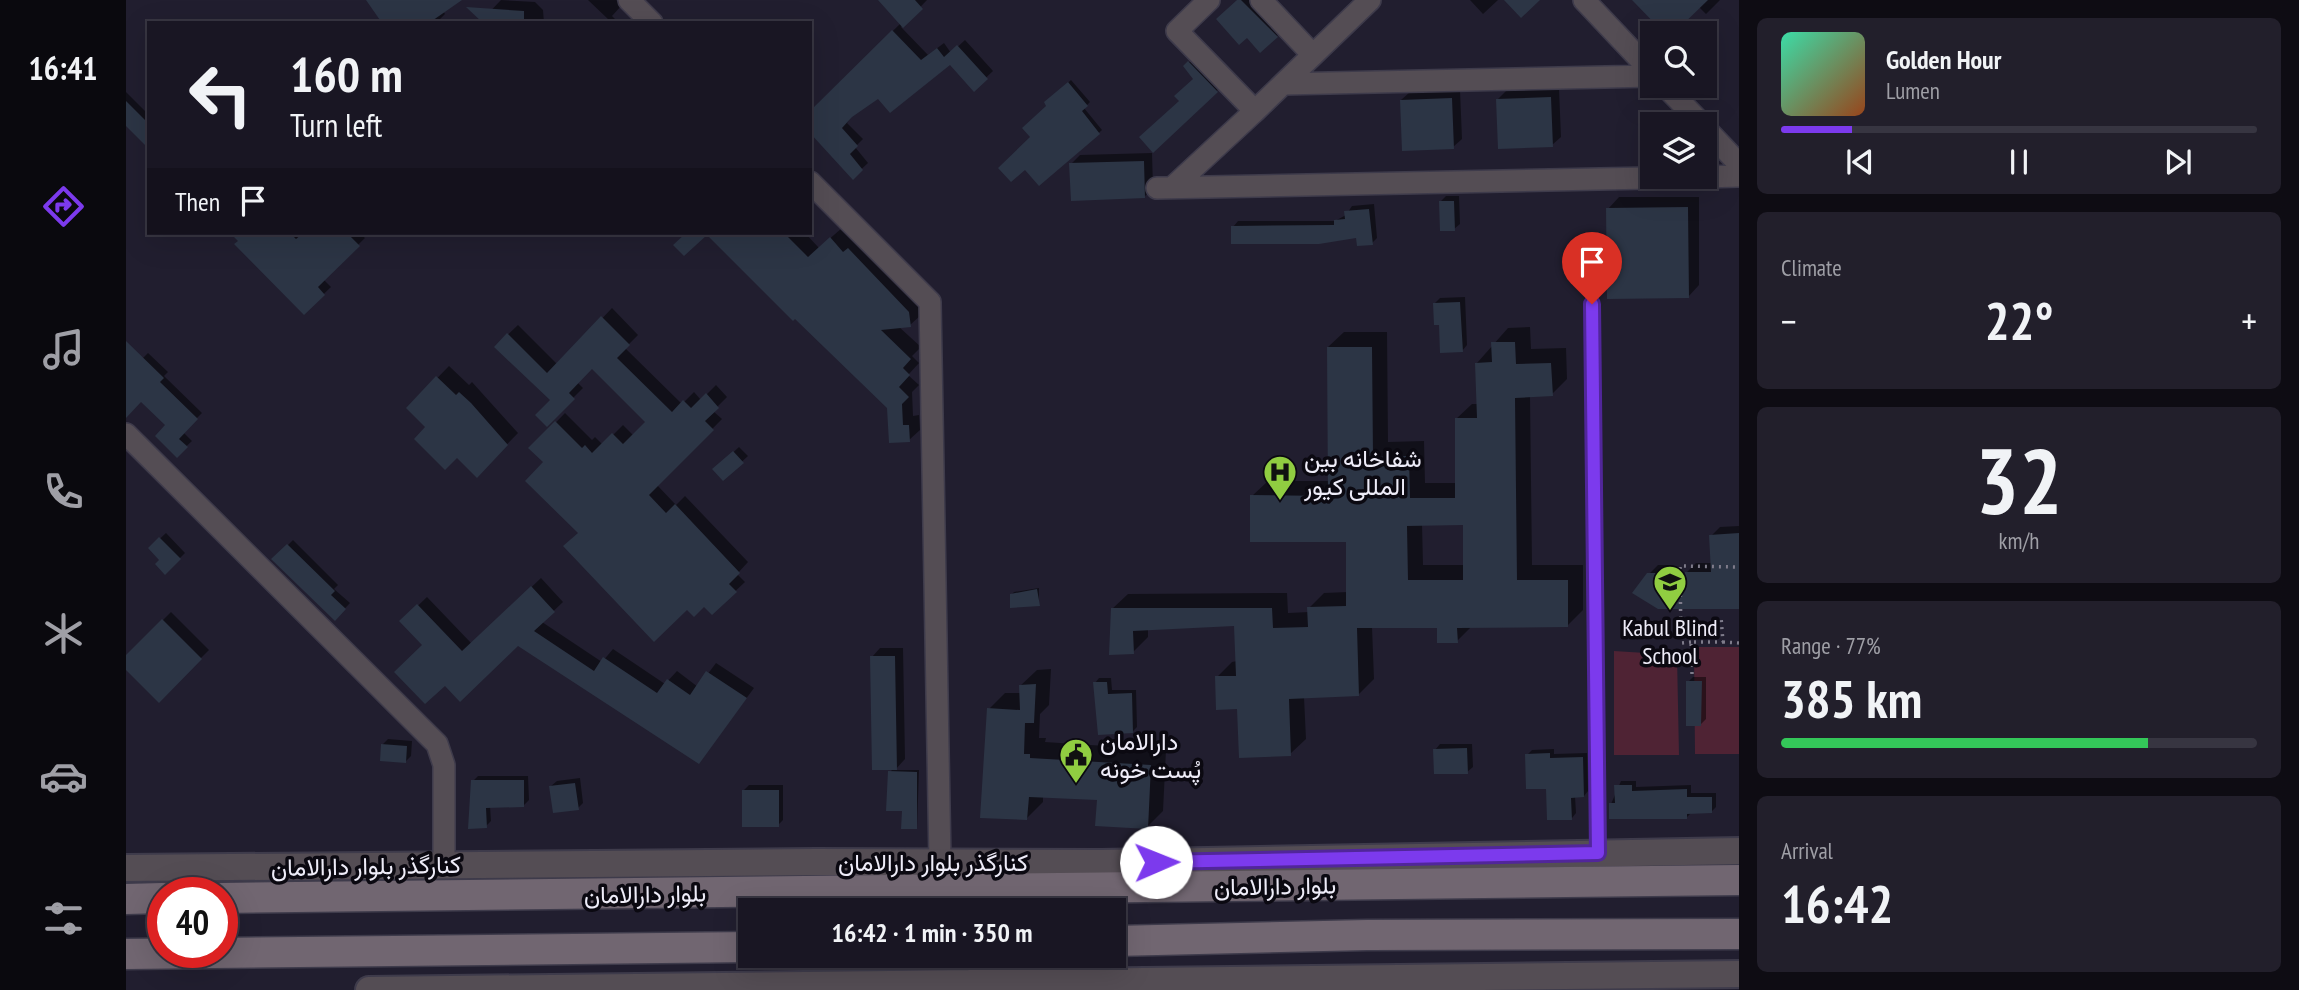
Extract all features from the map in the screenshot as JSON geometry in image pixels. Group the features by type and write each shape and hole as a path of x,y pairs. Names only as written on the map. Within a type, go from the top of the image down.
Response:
{"main road":[{"name":"بلوار دارالامان","path":"238,898 939,887 1739,880"},
{"path":"126,898 147,898"},
{"name":"بلوار دارالامان","path":"1126,941 1367,935 1739,934"},
{"path":"126,954 738,947"}],"street":[{"path":"629,0 650,21"},
{"path":"1209,0 1177,31 1255,111"},
{"path":"1261,0 1313,55"},
{"path":"1369,0 1255,111 1165,187 1640,178"},
{"path":"1584,0 1640,61"},
{"path":"1283,84 1640,74"},
{"path":"1676,98 1690,112"},
{"path":"1717,141 1739,164"},
{"path":"1717,177 1739,176"},
{"path":"812,184 930,302 939,887"},
{"path":"126,434 437,744 444,765 444,865"},
{"name":"کنارگذر بلوار دارالامان","path":"126,868 444,865 939,887 1128,862 1739,851"},
{"path":"982,968 989,983"},
{"path":"369,990 1739,974"}],"lane":[{"path":"1592,304 1598,853"}],"path":[{"path":"1739,567 1680,566 1681,643 1739,643"},
{"path":"1721,617 1723,642"},
{"path":"1691,642 1692,674"}],"shaded area":[{"path":"1694,647 1739,647 1739,754 1695,754"},
{"path":"1614,651 1677,655 1679,755 1614,755"}],"building":[{"path":"366,0 462,0 432,21 381,21"},
{"path":"878,0 915,0 923,9 903,28"},
{"path":"1237,0 1241,0 1278,37 1260,53 1247,38 1239,45 1216,19"},
{"path":"1504,0 1540,0 1521,18"},
{"path":"1632,0 1708,0 1686,21 1652,21"},
{"path":"466,7 524,11 524,21 481,21"},
{"path":"892,30 921,60 937,48 944,57 957,45 988,79 974,92 950,65 890,113 878,99 852,117 842,128 858,146 850,154 863,170 853,180 812,135 812,109"},
{"path":"1188,61 1218,92 1153,153 1139,137 1179,101 1174,96 1193,79 1183,66"},
{"path":"1068,82 1088,106 1082,111 1100,134 1039,186 1025,170 1011,182 998,168 1030,137 1022,128 1046,106 1044,102"},
{"path":"1551,97 1553,147 1498,149 1496,99"},
{"path":"1452,98 1454,149 1402,151 1400,100"},
{"path":"126,101 147,122 147,147 126,126"},
{"path":"1144,161 1145,198 1071,201 1069,163"},
{"path":"1439,201 1454,201 1455,231 1440,231"},
{"path":"1688,207 1689,298 1607,299 1606,208"},
{"path":"1369,209 1373,245 1357,246 1356,238 1319,244 1231,244 1231,226 1334,225 1334,220 1345,219 1344,211"},
{"path":"232,235 292,235 296,239 301,235 349,235 360,246 318,287 325,295 304,315 234,244 238,241"},
{"path":"684,235 707,235 684,256 673,245"},
{"path":"707,235 786,235 808,257 830,237 843,252 848,248 909,312 911,327 881,330 911,359 903,368 910,375 899,387 909,397 902,404 903,425 909,425 910,442 889,443 887,408 795,319 793,321"},
{"path":"1460,302 1463,352 1440,353 1439,325 1434,325 1433,303"},
{"path":"601,316 630,345 617,358 672,412 683,400 691,408 706,393 719,408 705,421 714,430 649,495 666,513 675,504 740,573 729,584 737,592 712,615 704,607 694,617 687,610 654,642 563,546 578,533 525,481 543,462 528,448 555,421 582,448 585,445 592,453 612,433 623,444 645,422 592,369 569,393 575,399 547,427 535,415 550,400 494,347 507,333 547,373"},
{"path":"126,341 164,378 160,382 198,419 179,439 188,447 177,458 155,436 165,425 141,402 126,418"},
{"path":"1491,342 1515,342 1516,364 1551,363 1553,396 1515,398 1517,580 1568,580 1568,627 1457,628 1458,643 1437,643 1437,628 1357,628 1359,696 1289,699 1291,756 1239,758 1237,709 1216,710 1215,676 1236,676 1234,626 1133,631 1134,654 1109,655 1111,608 1272,608 1273,628 1308,627 1307,607 1346,606 1346,542 1250,542 1250,495 1328,496 1327,347 1372,347 1373,457 1409,456 1410,498 1455,498 1455,418 1477,418 1475,363 1492,362","holes":["1463,525 1463,580 1408,580 1407,526"]},
{"path":"436,376 456,395 459,392 471,403 508,445 477,478 457,458 445,470 414,439 425,427 406,408"},
{"path":"733,451 744,463 723,481 712,469"},
{"path":"1739,533 1739,609 1658,609 1632,593 1647,573 1661,573 1685,591 1685,572 1711,572 1709,535"},
{"path":"159,537 181,559 165,575 155,564 159,560 148,548"},
{"path":"287,544 335,591 331,595 346,609 335,621 271,559"},
{"path":"531,586 555,612 534,631 594,671 603,657 657,693 667,679 690,695 706,671 747,698 699,764 518,646 460,702 445,686 425,704 394,672 422,645 399,621 417,604 462,651"},
{"path":"1037,589 1040,606 1010,608 1010,594"},
{"path":"162,619 202,659 159,703 126,670 126,655"},
{"path":"870,656 895,656 897,770 872,770"},
{"path":"1686,681 1702,681 1701,726 1686,726"},
{"path":"1093,682 1107,682 1108,694 1132,693 1133,733 1098,735"},
{"path":"1036,684 1034,723 1025,723 1024,754 1030,754 1030,758 1151,765 1148,829 1095,826 1097,800 1029,797 1027,820 980,818 987,708 1020,710 1019,685"},
{"path":"381,744 407,746 406,763 380,761"},
{"path":"1467,748 1468,774 1434,774 1433,749"},
{"path":"1550,753 1550,758 1583,757 1584,797 1571,798 1572,820 1547,820 1546,789 1526,789 1525,754"},
{"path":"888,771 917,772 917,829 901,829 902,811 886,811"},
{"path":"471,780 524,780 524,807 486,808 487,828 468,829"},
{"path":"575,783 579,810 553,813 549,786"},
{"path":"1614,785 1632,785 1632,791 1687,789 1687,797 1712,797 1712,813 1687,814 1687,819 1609,819 1609,803 1615,803"},
{"path":"742,790 779,790 779,827 742,827"}],"place":[{"name":"شفاخانه بین المللی کیور","path":"1280,502"},
{"name":"Kabul Blind School","path":"1670,612"},
{"name":"دارالامان پُست خونه","path":"1076,785"}],"route":[{"path":"1156,862 1598,853 1592,304"}]}
